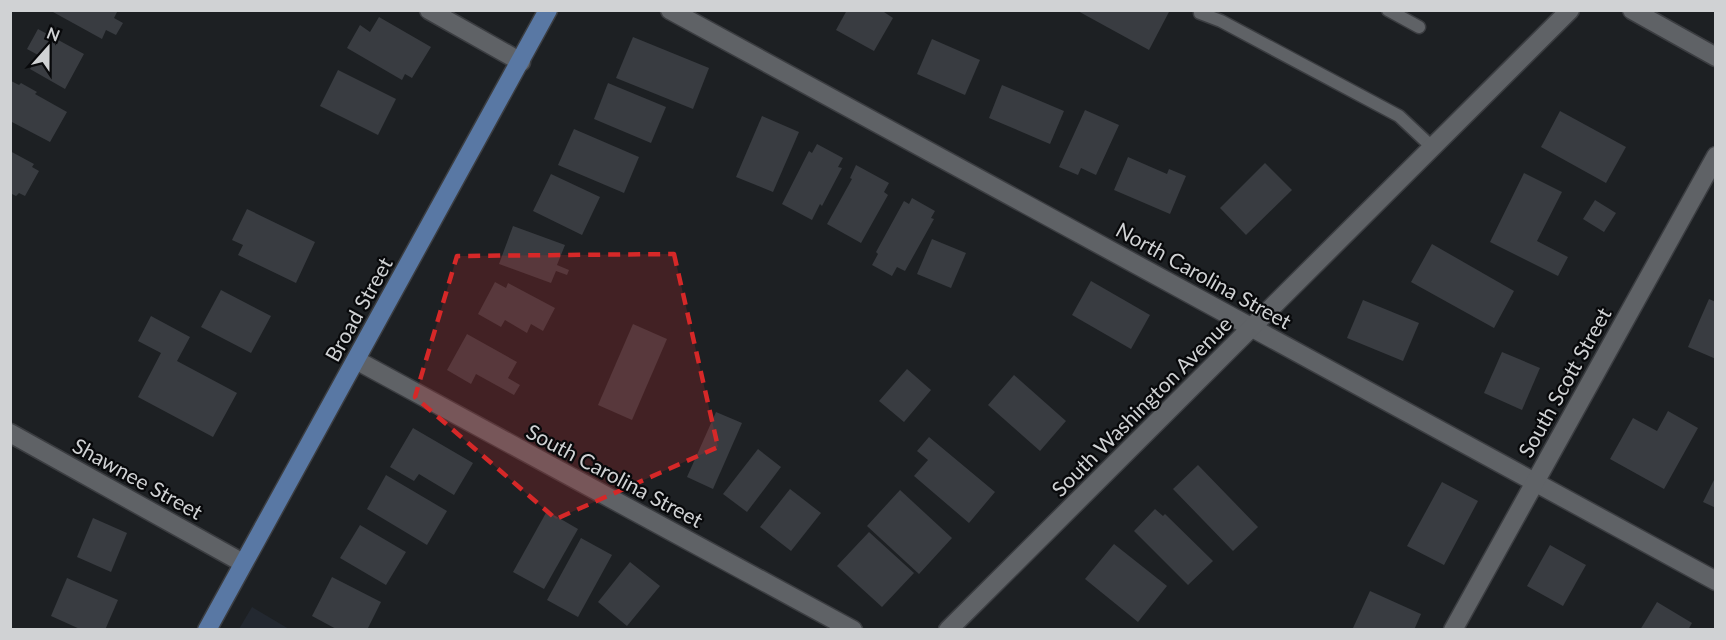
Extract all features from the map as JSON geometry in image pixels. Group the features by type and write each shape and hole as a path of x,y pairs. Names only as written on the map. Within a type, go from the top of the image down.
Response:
{"main road":[{"name":"Broad Street","path":"207,630 548,10"}],"street":[{"path":"429,10 520,62"},
{"name":"North Carolina Street","path":"670,10 1716,580"},
{"name":"South Washington Avenue","path":"948,630 1570,10"},
{"path":"1632,10 1716,57"},
{"name":"South Scott Street","path":"1453,630 1716,156"},
{"name":"South Carolina Street","path":"356,360 853,630"},
{"name":"Shawnee Street","path":"10,433 243,563"}],"lane":[{"path":"1200,10 1200,13 1221,21 1399,116 1433,148"},
{"path":"1388,10 1419,27"}],"highlighted area":[{"path":"674,254 718,447 556,519 415,397 457,256"}],"shaded area":[{"path":"252,607 289,629 239,629"}],"building":[{"path":"54,10 118,10 114,18 123,23 116,35 106,30 102,39 53,12"},
{"path":"847,10 881,10 893,18 874,51 836,30"},
{"path":"1076,10 1170,10 1149,50"},
{"path":"379,17 431,47 412,78 405,74 402,80 347,48 360,25 370,32"},
{"path":"38,29 84,54 65,89 30,69 38,55 27,49"},
{"path":"633,37 709,68 693,109 616,78"},
{"path":"932,39 980,60 965,95 917,74"},
{"path":"338,70 396,99 378,135 320,106"},
{"path":"11,81 19,85 21,83 37,92 35,94 67,112 50,142 10,121"},
{"path":"608,83 666,107 651,143 594,119"},
{"path":"1002,85 1064,111 1050,144 989,118"},
{"path":"1085,110 1119,125 1096,175 1081,168 1078,175 1059,167"},
{"path":"1560,111 1626,147 1606,183 1541,147"},
{"path":"762,116 799,132 773,192 736,177"},
{"path":"574,129 639,157 624,193 558,165"},
{"path":"817,144 843,158 838,167 842,168 812,220 782,204 809,151 812,153"},
{"path":"10,151 34,164 32,167 39,171 25,196 10,193"},
{"path":"1128,157 1167,174 1169,169 1186,176 1170,214 1114,190"},
{"path":"1265,163 1292,190 1246,235 1220,208"},
{"path":"856,165 889,183 884,192 888,195 861,243 827,224 852,179 850,178"},
{"path":"1524,173 1562,192 1537,241 1568,257 1558,276 1490,242"},
{"path":"551,174 600,197 582,235 533,211"},
{"path":"912,198 935,211 931,218 934,219 905,271 897,267 892,276 872,265 878,254 876,252 904,201 909,204"},
{"path":"1595,200 1616,213 1604,232 1583,219"},
{"path":"247,209 315,242 296,283 238,255 243,245 232,240"},
{"path":"513,226 565,245 557,265 569,270 567,275 556,271 551,283 499,264"},
{"path":"932,239 966,253 951,288 917,274"},
{"path":"1432,244 1514,291 1494,328 1411,282"},
{"path":"1091,281 1150,315 1131,349 1072,315"},
{"path":"495,282 506,288 508,283 555,308 543,331 531,324 527,333 505,320 501,327 478,314"},
{"path":"221,290 271,316 251,353 201,327"},
{"path":"1709,299 1716,302 1716,359 1688,347"},
{"path":"1363,300 1419,323 1403,361 1347,338"},
{"path":"151,316 190,337 177,361 237,393 213,437 138,397 161,353 138,341"},
{"path":"633,324 667,339 632,420 598,405"},
{"path":"467,334 517,362 508,378 520,385 514,395 476,374 471,384 447,370"},
{"path":"1502,352 1540,368 1522,410 1484,393"},
{"path":"907,369 931,390 904,422 879,401"},
{"path":"1014,375 1066,421 1040,451 988,405"},
{"path":"1668,411 1698,428 1664,489 1610,459 1633,418 1657,431"},
{"path":"716,412 742,423 713,489 687,477"},
{"path":"413,428 473,463 454,495 419,474 414,481 390,467"},
{"path":"929,437 995,492 969,523 914,476 928,460 917,451"},
{"path":"758,449 781,467 747,512 723,494"},
{"path":"1198,465 1258,527 1233,551 1173,489"},
{"path":"386,475 447,511 427,545 367,509"},
{"path":"1716,476 1716,508 1703,502"},
{"path":"1442,482 1478,501 1444,565 1407,546"},
{"path":"790,489 821,513 791,551 760,527"},
{"path":"900,490 952,538 919,574 867,526"},
{"path":"1155,509 1163,516 1165,514 1213,561 1188,585 1134,531"},
{"path":"547,511 578,529 544,589 513,572"},
{"path":"93,518 127,533 111,572 77,557"},
{"path":"360,525 406,552 386,585 340,558"},
{"path":"869,532 914,573 882,607 837,566"},
{"path":"581,538 612,555 578,617 547,600"},
{"path":"1114,544 1167,586 1138,622 1085,579"},
{"path":"1550,545 1586,565 1563,606 1527,586"},
{"path":"630,562 660,586 627,626 598,602"},
{"path":"332,577 381,602 367,630 338,630 312,616"},
{"path":"67,578 118,600 105,630 82,630 51,616"},
{"path":"1370,591 1421,614 1414,630 1357,630 1353,628"},
{"path":"1657,602 1692,623 1688,630 1640,630"}]}
